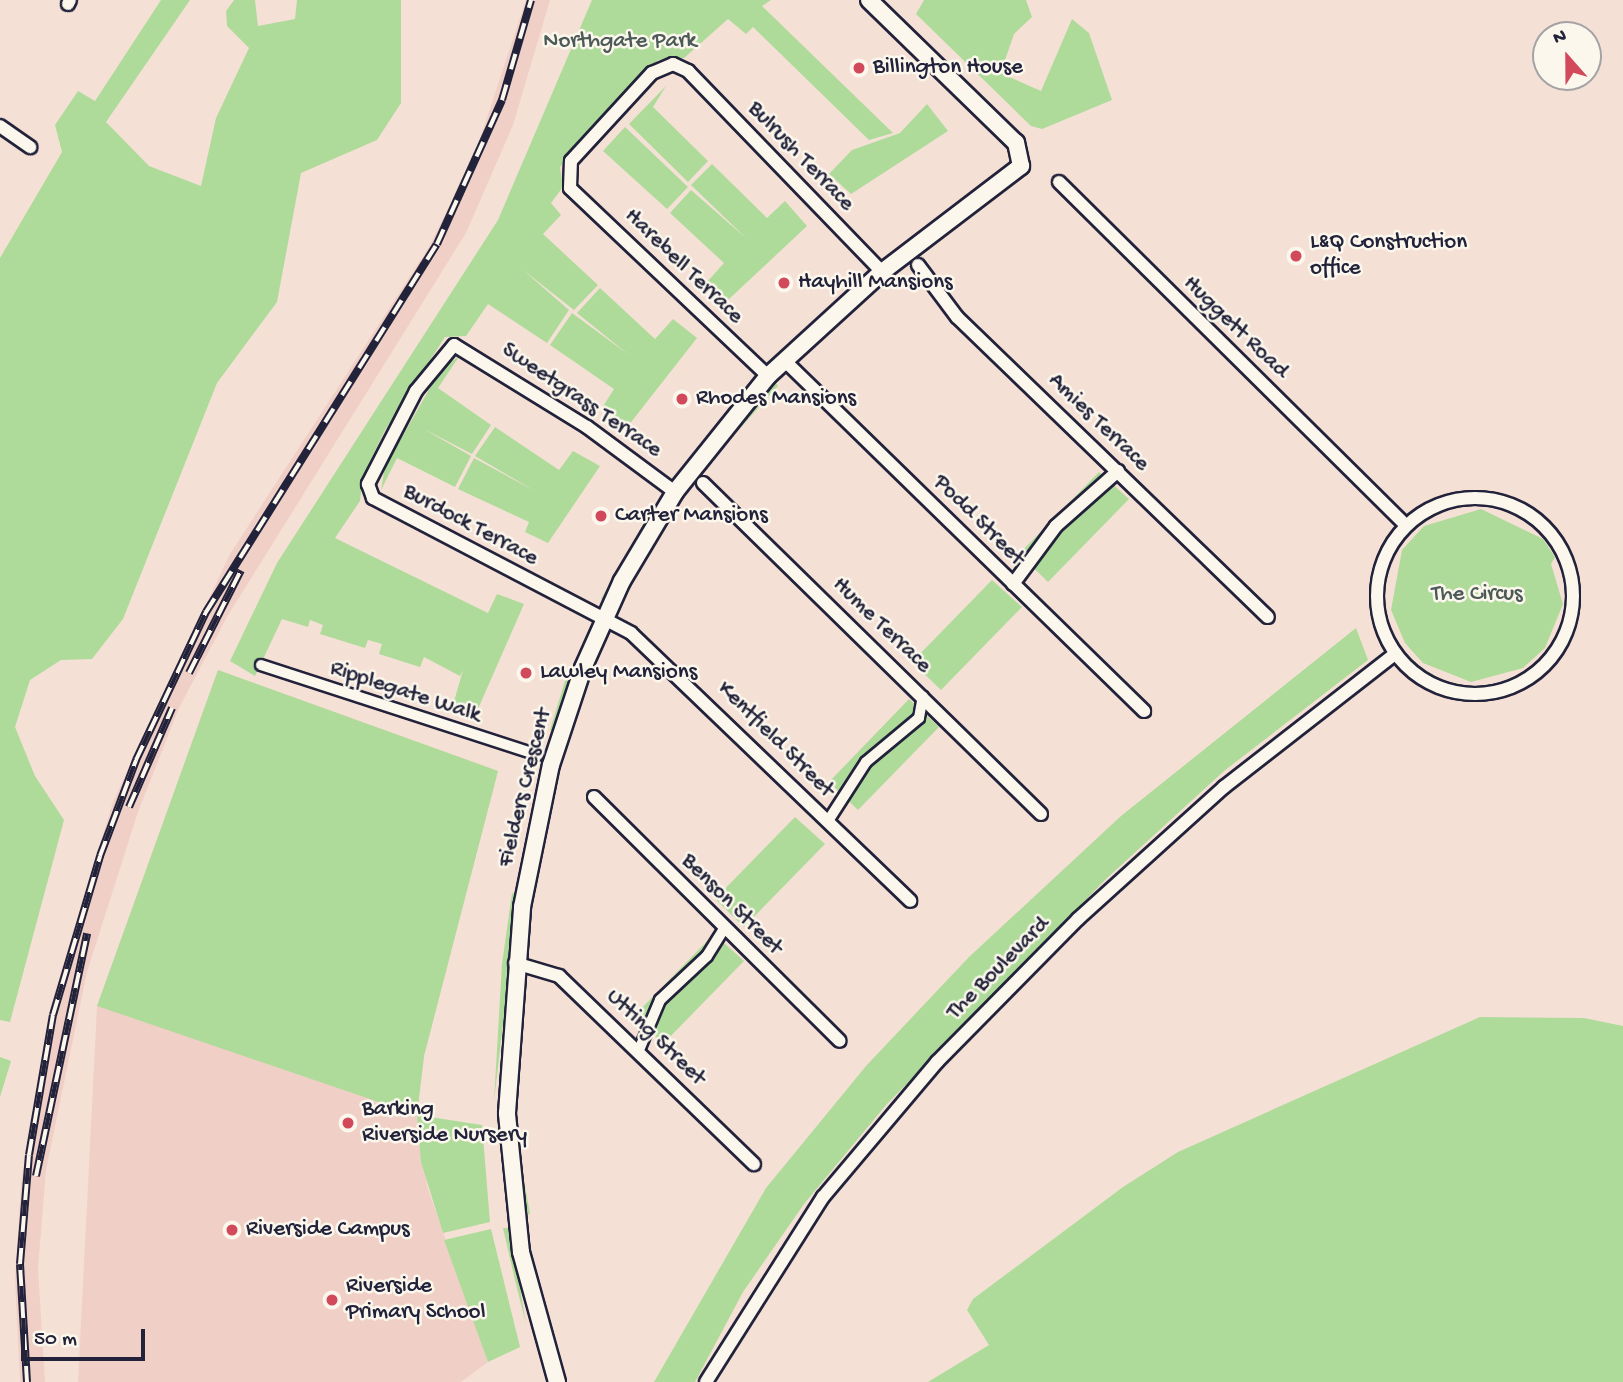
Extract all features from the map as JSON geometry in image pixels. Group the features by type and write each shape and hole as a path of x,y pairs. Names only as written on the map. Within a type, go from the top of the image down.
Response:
{"street":[{"name":"Fielders Crescent","path":"557,1382 521,1252 510,1176 515,963 550,773 596,617 668,487 689,472 784,359 882,272 1021,166 1016,144 869,0"},
{"name":"Harebell Terrace","path":"688,71 673,64 652,73 571,161 570,188 768,376"},
{"name":"Bulrush Terrace","path":"688,71 882,272"},
{"path":"0,126 30,147"},
{"name":"Huggett Road","path":"1059,182 1406,525"},
{"name":"Amies Terrace","path":"907,252 957,317 1268,617"},
{"name":"Sweetgrass Terrace","path":"463,346 668,487"},
{"name":"Burdock Terrace","path":"463,346 441,354 391,433 368,484 373,498 596,617"},
{"name":"Podd Street","path":"784,359 1144,711"},
{"path":"1013,584 1056,526 1118,471"},
{"name":"Hume Terrace","path":"689,472 923,696 1041,814"},
{"path":"1457,498 1514,504 1558,541 1572,570 1574,605 1567,635 1549,662 1499,692 1441,689 1395,654 1376,602 1389,548 1406,525 1457,498"},
{"name":"Kentfield Street","path":"596,617 645,644 910,901"},
{"name":"The Boulevard","path":"706,1382 823,1197 937,1062 1078,919 1224,787 1395,654"},
{"name":"Ripplegate Walk","path":"261,665 538,755"},
{"path":"828,821 866,762 919,718 923,696"},
{"name":"Benson Street","path":"594,797 724,929 840,1041"},
{"path":"639,1050 660,1000 707,956 724,929"},
{"name":"Utting Street","path":"515,963 559,976 639,1050 754,1164"}],"shaded area":[{"path":"526,0 550,0 513,125 466,233 227,617 179,708 138,812 87,972 46,1170 38,1268 45,1382 20,1382 15,1279 21,1184 50,1009 113,802 230,554 429,247 475,154"},
{"name":"Riverside Campus","path":"218,670 498,771 424,1056 418,1104 427,1186 488,1362 461,1382 78,1382 97,1006"}],"green space":[{"path":"161,0 190,0 106,122 149,166 201,186 216,118 249,48 227,26 226,11 234,0 255,0 258,26 295,19 297,0 401,0 401,103 377,140 301,173 277,302 217,383 123,619 92,659 61,660 30,680 15,727 35,776 64,820 10,1022 0,1020 0,258 62,152 55,125 78,91 95,101"},
{"name":"Northgate Park","path":"592,0 771,0 762,6 893,133 869,140 753,27 746,34 728,19 684,58 658,60 560,167 563,187 551,203 561,215 543,234 598,285 574,310 523,270 569,310 547,343 488,304 466,336 445,337 385,430 363,476 360,501 335,538 488,613 497,594 524,604 474,718 451,712 463,670 460,676 424,657 420,667 379,654 382,644 368,640 365,648 320,634 323,625 310,620 308,627 282,619 255,676 230,661 277,563 498,220"},
{"path":"924,0 1026,0 1032,17 1014,34 1004,63 1007,76 1041,91 1072,19 1089,33 1112,100 1042,129 1031,126 916,14"},
{"path":"666,86 653,107 708,161 688,182 629,124"},
{"path":"927,104 948,131 851,194 829,174 852,150 900,133"},
{"path":"625,127 688,187 667,209 603,151"},
{"path":"712,164 767,218 785,201 807,226 728,300 708,281 724,263 670,213 691,190 747,239 691,185"},
{"path":"600,288 655,339 673,319 697,338 628,426 602,408 614,389 550,345 572,313 629,355 577,313"},
{"path":"460,355 438,388 491,425 472,454 422,428 471,456 455,487 397,458 381,490 385,467 439,372"},
{"path":"776,383 778,386 708,464"},
{"path":"495,427 559,470 573,451 600,466 548,543 525,532 529,522 458,489 474,458 535,491 475,456"},
{"path":"1099,472 1129,499 1048,582 1019,554"},
{"name":"The Circus","path":"1481,509 1543,539 1555,557 1551,564 1563,604 1545,648 1523,668 1471,682 1423,663 1405,643 1391,610 1402,550 1424,526"},
{"path":"646,519 650,521 604,601 601,599"},
{"path":"992,580 1022,607 941,690 912,662"},
{"path":"1356,628 1368,660 1224,771 1106,879 886,1105 804,1204 743,1292 695,1382 654,1382 766,1188 866,1066 969,957 1121,816"},
{"path":"569,668 575,670 556,732 550,730"},
{"path":"218,670 498,771 424,1056 417,1115 97,1006"},
{"path":"909,699 939,727 858,810 829,782"},
{"path":"795,817 825,844 744,927 715,899"},
{"path":"512,893 518,895 494,1101 502,964"},
{"path":"714,934 744,961 663,1044 634,1016"},
{"path":"1480,1017 1584,1018 1623,1026 1623,1382 928,1382 989,1345 967,1310 973,1299 1123,1187 1178,1152"},
{"path":"0,1057 11,1061 0,1097"},
{"path":"417,1115 482,1125 490,1222 443,1233 421,1162"},
{"path":"518,1146 530,1214 524,1215"},
{"path":"503,1228 510,1228 526,1324 515,1280"},
{"path":"491,1229 520,1347 488,1362 444,1240"}],"railway":[{"path":"27,1382 20,1264 29,1155 53,1015 100,856 136,760 206,612 437,244 502,100 531,0"},
{"path":"189,673 241,570"},
{"path":"129,807 172,708"},
{"path":"36,1176 87,933"}],"place":[{"name":"Billington House","path":"859,68"},
{"name":"L&Q Construction office","path":"1296,256"},
{"name":"Hayhill Mansions","path":"784,283"},
{"name":"Rhodes Mansions","path":"682,399"},
{"name":"Carter Mansions","path":"601,516"},
{"name":"Lawley Mansions","path":"526,673"},
{"name":"Barking Riverside Nursery","path":"348,1123"},
{"name":"Riverside Campus","path":"232,1230"},
{"name":"Riverside Primary School","path":"332,1300"}]}
